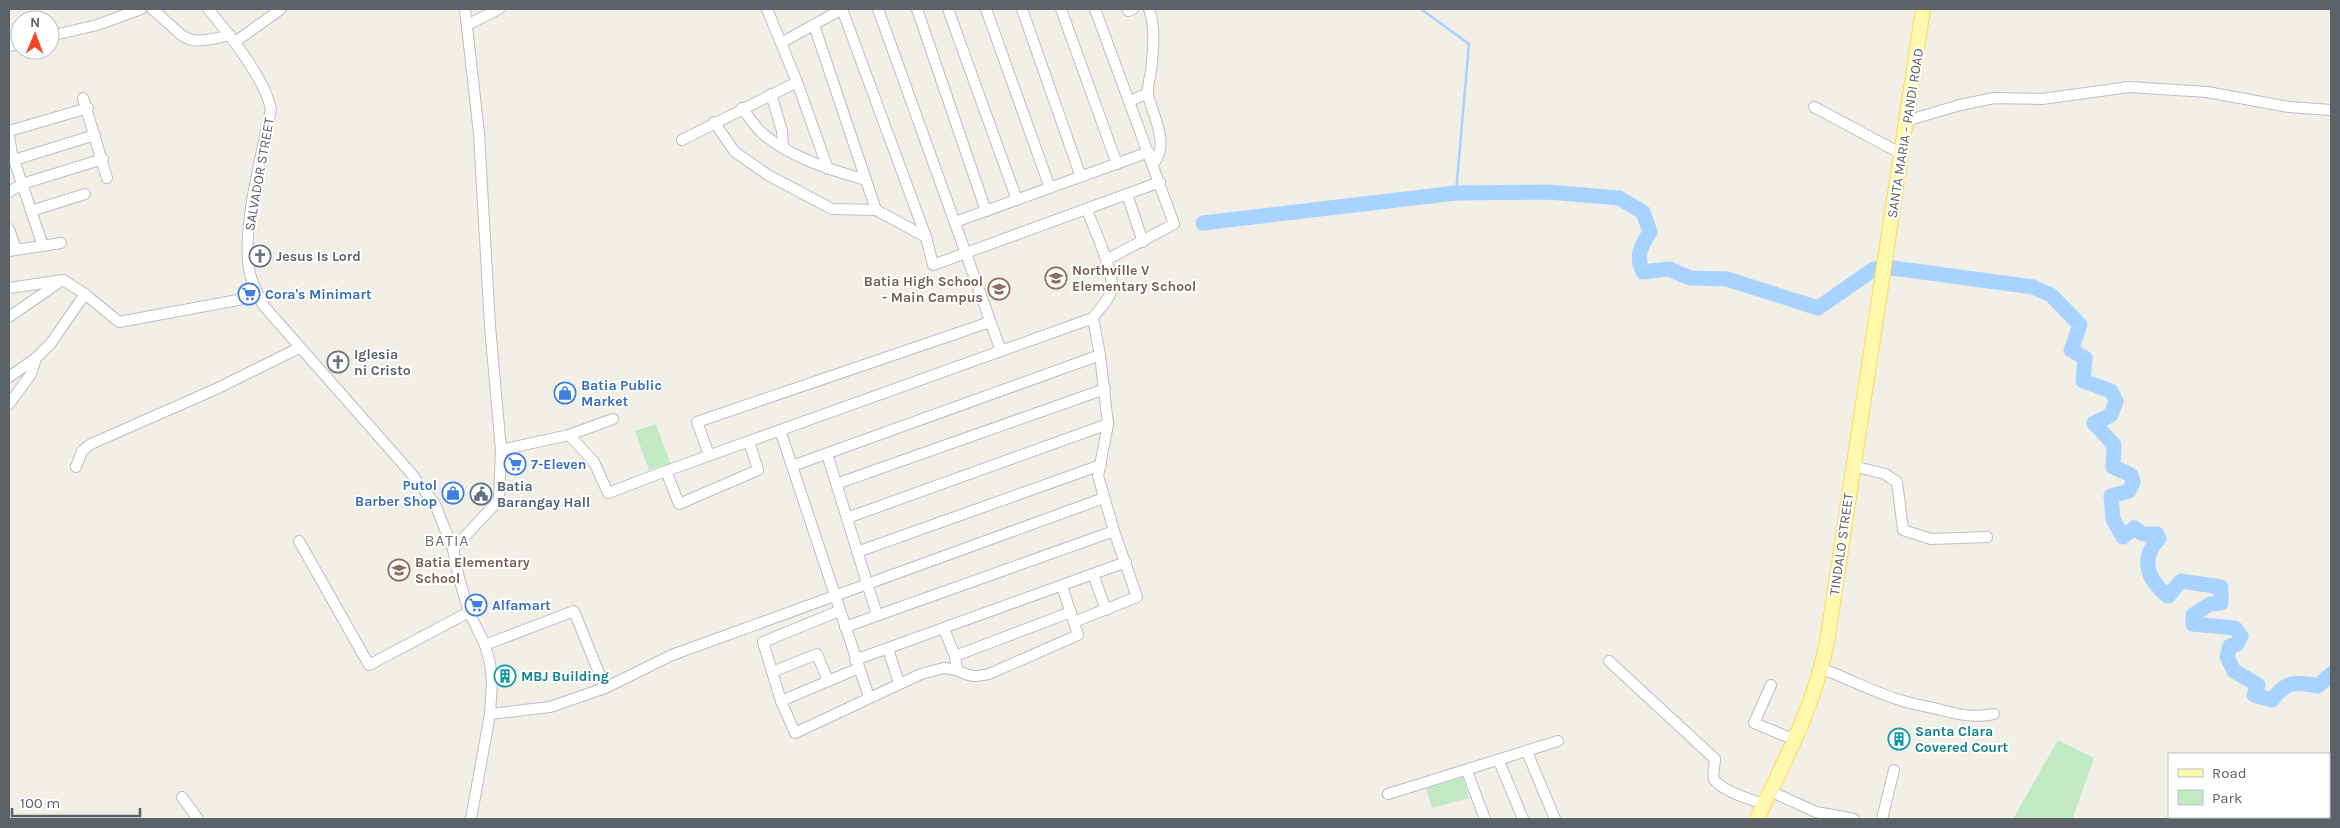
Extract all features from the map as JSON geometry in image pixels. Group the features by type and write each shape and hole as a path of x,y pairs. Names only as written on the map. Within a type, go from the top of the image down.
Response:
{"main road":[{"name":"SANTA MARIA - PANDI ROAD","path":"1886,258 1900,153 1923,9"},
{"name":"TINDALO STREET","path":"1757,819 1805,718 1822,669 1886,258"}],"street":[{"path":"60,34 97,25 141,9"},
{"path":"152,9 192,42 232,38 281,9"},
{"name":"SALVADOR STREET","path":"208,9 232,38 268,96 271,109 248,227 249,271 252,283 263,305 420,484 435,504 453,549 459,578 470,612 485,646 491,672 490,714 471,819"},
{"path":"453,549 498,500 501,450 490,326 479,134 465,9"},
{"path":"467,25 499,9"},
{"path":"781,43 842,9 926,237 933,265 1160,182"},
{"path":"878,9 1001,351"},
{"path":"917,9 986,211"},
{"path":"948,9 1017,200"},
{"path":"986,9 1050,188"},
{"path":"1022,9 1081,177"},
{"path":"1060,9 1116,164"},
{"path":"1095,9 1174,224 1106,260"},
{"path":"1128,9 1128,11 1133,9"},
{"path":"1149,9 1153,18 1151,70 1148,92 1156,115 1161,145 1160,156 1153,164"},
{"path":"769,10 828,169"},
{"path":"814,25 876,210"},
{"path":"682,140 714,122 796,82"},
{"path":"1906,121 1960,105 1994,98 2042,99 2129,87 2207,92 2289,107 2331,110"},
{"path":"1130,101 1148,92"},
{"path":"771,94 782,131 783,146"},
{"path":"83,98 88,108 107,178"},
{"path":"1814,107 1900,153"},
{"path":"9,131 88,108"},
{"path":"742,108 761,132 796,154 828,169 866,180"},
{"path":"714,122 734,152 768,175 832,209 876,210 926,237"},
{"path":"12,156 96,135"},
{"path":"9,136 12,156 43,246"},
{"path":"955,222 1149,152"},
{"path":"9,192 22,184 103,159"},
{"path":"31,212 85,194"},
{"path":"1127,194 1143,242"},
{"path":"569,434 594,462 608,493 666,470 1093,318 1110,294 1112,287 1106,260 1087,210"},
{"path":"9,230 12,251 61,243"},
{"path":"9,288 63,280 85,294 119,322 259,296"},
{"path":"9,317 63,280"},
{"path":"9,377 36,358 51,343 85,294"},
{"path":"955,656 1073,617 1106,610 1137,597 1114,531 1098,476 1108,424 1100,354 1093,318"},
{"path":"709,455 697,422 990,322"},
{"path":"76,467 82,451 90,444 216,389 299,348"},
{"path":"792,466 1100,354"},
{"path":"9,404 31,374 36,358"},
{"path":"836,484 1104,389"},
{"path":"501,450 569,434 613,419"},
{"path":"847,518 1108,424"},
{"path":"780,430 869,698"},
{"path":"666,470 679,504 758,470 749,441"},
{"path":"827,454 878,615"},
{"path":"857,552 1101,465"},
{"path":"1853,466 1885,474 1897,482 1903,530 1931,539 1987,537"},
{"path":"490,714 550,707 605,688 672,655 704,645 867,582 1104,498"},
{"path":"845,627 1114,531"},
{"path":"299,541 369,665 470,612"},
{"path":"781,701 828,681 888,649 1126,562"},
{"path":"1093,574 1106,610"},
{"path":"839,611 763,642 781,701 795,733 899,683 944,668 957,670 975,677 989,674 1078,636 1062,586"},
{"path":"485,646 574,611 605,688"},
{"path":"944,629 955,656 957,670"},
{"path":"888,649 899,683"},
{"path":"772,672 817,654 828,681"},
{"path":"1609,661 1715,759 1713,776 1715,781 1738,795 1767,797 1816,812 1854,819"},
{"path":"1822,669 1899,700 1919,706 1941,709 1957,715 1976,717 1994,714"},
{"path":"1771,684 1754,723 1795,740"},
{"path":"1388,794 1467,771 1558,741"},
{"path":"1527,752 1555,819"},
{"path":"1499,761 1523,819"},
{"path":"1882,819 1894,770"},
{"path":"1467,771 1484,819"},
{"path":"182,797 198,819"}],"green space":[{"path":"656,424 670,463 649,470 635,431"},
{"path":"2058,740 2094,758 2073,817 2076,819 2013,819"},
{"path":"1463,777 1469,798 1432,808 1426,788"}],"waterway":[{"path":"1421,9 1469,44 1456,193"},
{"path":"1203,223 1456,193 1548,192 1619,198 1643,212 1650,232 1639,256 1643,272 1669,269 1690,278 1727,279 1818,308 1874,269 1893,268 2033,287 2051,295 2080,325 2071,350 2085,358 2083,381 2111,391 2116,401 2111,415 2094,423 2114,445 2113,467 2131,475 2133,482 2129,491 2111,496 2113,519 2123,537 2134,528 2143,534 2157,534 2159,539 2153,546 2148,561 2148,569 2155,583 2168,596 2181,581 2221,587 2221,603 2210,604 2193,615 2193,624 2235,628 2241,636 2237,644 2230,646 2227,657 2234,671 2258,685 2254,695 2272,700 2277,693 2287,686 2297,683 2318,686 2331,674"}],"place":[{"name":"Jesus Is Lord","path":"260,256"},
{"name":"Northville V Elementary School","path":"1056,278"},
{"name":"Batia High School - Main Campus","path":"999,289"},
{"name":"Cora's Minimart","path":"249,294"},
{"name":"Iglesia ni Cristo","path":"338,362"},
{"name":"Batia Public Market","path":"565,393"},
{"name":"7-Eleven","path":"515,464"},
{"name":"Putol Barber Shop","path":"453,493"},
{"name":"Batia Barangay Hall","path":"481,494"},
{"name":"Batia Elementary School","path":"399,570"},
{"name":"Alfamart","path":"476,605"},
{"name":"MBJ Building","path":"505,676"},
{"name":"Santa Clara Covered Court","path":"1899,739"}],"district":[{"name":"BATIA","path":"447,540"}]}
